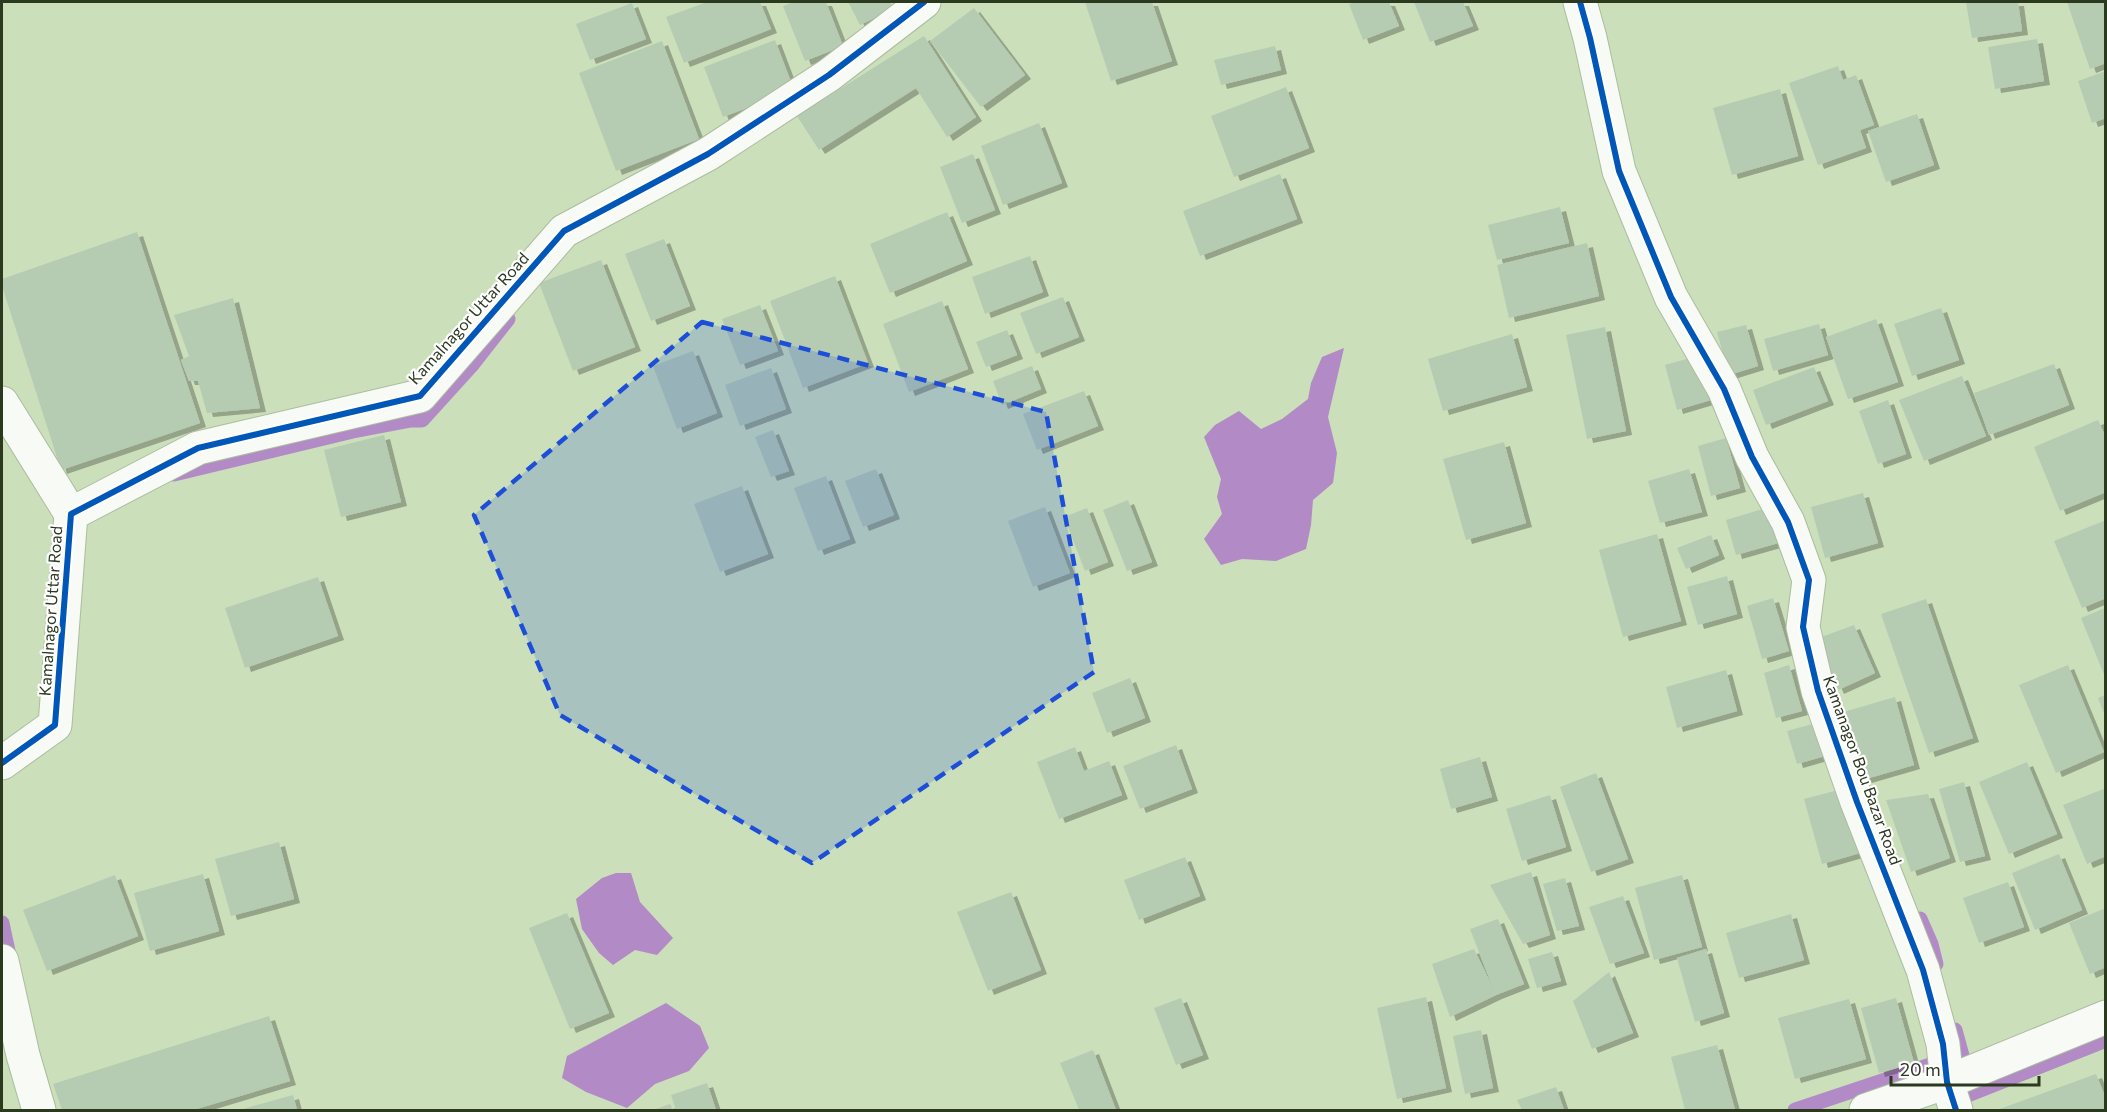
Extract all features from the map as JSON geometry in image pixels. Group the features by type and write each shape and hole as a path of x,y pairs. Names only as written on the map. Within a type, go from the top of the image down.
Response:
{"street":[{"name":"Kamalnagor Uttar Road","path":"2,763 55,725 71,514 198,448 420,396 564,231 708,154 830,75 924,2"},
{"name":"Kamanagor Bou Bazar Road","path":"1580,2 1619,171 1671,297 1724,389 1752,457 1788,522 1809,580 1803,627 1818,691 1857,802 1923,970 1943,1044 1951,1096"},
{"path":"2,403 71,514"},
{"path":"2,961 23,1055 39,1110"},
{"path":"1866,1110 1951,1096 2106,1017"}],"highlighted area":[{"path":"702,322 1046,412 1094,672 812,863 560,715 474,515"}],"shaded area":[{"path":"1344,348 1328,417 1337,453 1333,483 1313,500 1306,549 1276,561 1242,559 1221,565 1204,539 1222,514 1217,497 1221,479 1204,437 1215,425 1239,411 1261,429 1282,419 1308,399 1311,383 1322,357"},
{"path":"616,873 631,873 640,902 673,938 657,955 635,950 613,965 599,953 582,929 576,899 602,878"},
{"path":"666,1003 700,1026 709,1048 689,1071 655,1084 627,1108 586,1092 562,1078 567,1056"}],"building":[{"path":"707,2 760,2 771,29 684,63 666,17"},
{"path":"794,2 826,2 843,46 805,61 783,6"},
{"path":"848,2 890,2 893,9 860,25"},
{"path":"1085,2 1152,2 1172,61 1111,81"},
{"path":"1389,2 1399,26 1363,40 1349,4"},
{"path":"1414,2 1463,2 1473,26 1430,42"},
{"path":"1966,2 2018,2 2022,31 1972,38"},
{"path":"2067,2 2106,2 2106,63 2090,69"},
{"path":"632,3 646,39 590,60 576,24"},
{"path":"974,8 1025,75 981,107 930,41"},
{"path":"924,36 976,117 947,137 916,88 819,150 797,116"},
{"path":"2037,39 2044,81 1995,89 1988,47"},
{"path":"775,40 794,90 723,117 704,67"},
{"path":"662,41 699,139 616,171 579,73"},
{"path":"1275,46 1281,70 1221,85 1214,60"},
{"path":"1838,66 1843,80 1856,75 1874,125 1860,130 1866,148 1818,165 1789,83"},
{"path":"2106,71 2106,118 2092,123 2078,81"},
{"path":"1286,87 1309,148 1234,177 1211,116"},
{"path":"1780,89 1798,156 1732,175 1713,108"},
{"path":"1917,114 1934,165 1886,182 1868,131"},
{"path":"1039,123 1062,183 1003,205 981,146"},
{"path":"973,154 995,210 962,223 940,167"},
{"path":"1280,174 1297,219 1200,256 1183,211"},
{"path":"1560,207 1569,243 1497,260 1488,225"},
{"path":"947,212 967,261 890,293 870,244"},
{"path":"137,232 200,423 61,470 2,286 2,279"},
{"path":"664,239 690,306 651,321 625,254"},
{"path":"1587,243 1599,296 1509,318 1497,265"},
{"path":"1030,256 1043,292 985,314 972,277"},
{"path":"601,260 635,347 573,371 539,283"},
{"path":"835,276 868,363 803,388 770,301"},
{"path":"1063,297 1079,337 1036,354 1020,313"},
{"path":"233,298 260,408 207,413 198,381 189,381 181,360 189,356 174,315"},
{"path":"942,301 968,369 909,392 883,324"},
{"path":"760,305 778,351 740,365 722,319"},
{"path":"1941,308 1959,360 1912,376 1894,324"},
{"path":"1876,319 1898,382 1848,399 1826,337"},
{"path":"1819,324 1828,355 1773,371 1764,339"},
{"path":"1746,325 1758,366 1729,375 1717,332"},
{"path":"1605,327 1626,431 1587,439 1566,335"},
{"path":"1007,330 1017,355 986,367 976,342"},
{"path":"1512,334 1527,387 1443,411 1428,359"},
{"path":"693,351 717,413 677,429 653,366"},
{"path":"1701,355 1714,399 1677,410 1665,365"},
{"path":"2054,364 2069,405 1989,435 1974,393"},
{"path":"1032,366 1041,389 1002,405 993,381"},
{"path":"1814,367 1828,401 1766,425 1753,390"},
{"path":"771,368 786,409 740,426 725,385"},
{"path":"1962,376 1986,436 1924,461 1899,400"},
{"path":"1084,391 1098,426 1037,450 1023,414"},
{"path":"1888,400 1906,454 1878,464 1859,411"},
{"path":"2098,420 2106,438 2106,492 2060,511 2034,447"},
{"path":"773,430 789,471 771,477 755,437"},
{"path":"384,435 401,502 341,517 324,450"},
{"path":"1726,438 1740,488 1711,496 1698,446"},
{"path":"1504,442 1526,523 1466,540 1443,459"},
{"path":"876,469 894,515 863,527 845,481"},
{"path":"1689,469 1702,512 1660,523 1648,481"},
{"path":"826,476 850,539 818,551 794,488"},
{"path":"742,486 768,554 720,572 694,504"},
{"path":"1863,493 1878,543 1825,558 1811,507"},
{"path":"1128,500 1152,562 1127,571 1103,510"},
{"path":"1776,505 1785,541 1736,555 1726,520"},
{"path":"1045,507 1070,573 1033,587 1008,521"},
{"path":"1087,508 1108,562 1085,571 1064,517"},
{"path":"2106,520 2106,598 2082,608 2054,541"},
{"path":"1657,534 1681,621 1623,637 1599,550"},
{"path":"1711,535 1719,555 1686,569 1677,548"},
{"path":"1727,576 1737,614 1698,625 1687,587"},
{"path":"318,577 338,636 245,668 225,608"},
{"path":"1773,598 1789,651 1762,659 1747,606"},
{"path":"1926,599 1973,738 1929,753 1881,614"},
{"path":"2105,608 2105,677 2081,618"},
{"path":"1854,625 1875,673 1838,690 1816,639"},
{"path":"1789,665 1802,711 1776,718 1764,673"},
{"path":"2068,665 2104,752 2056,773 2019,685"},
{"path":"1726,670 1737,711 1677,728 1666,687"},
{"path":"1130,678 1145,718 1107,733 1092,693"},
{"path":"2105,695 2105,716 2098,698"},
{"path":"1895,697 1914,765 1859,781 1840,713"},
{"path":"1816,723 1825,756 1797,764 1787,731"},
{"path":"1176,745 1192,789 1140,809 1123,766"},
{"path":"1075,747 1084,771 1109,761 1122,795 1059,819 1037,762"},
{"path":"1480,757 1492,797 1451,809 1440,769"},
{"path":"2027,762 2057,834 2009,854 1979,782"},
{"path":"1596,773 1628,859 1591,872 1560,787"},
{"path":"1964,782 1985,856 1960,862 1939,789"},
{"path":"2106,788 2106,856 2087,864 2063,805"},
{"path":"1842,789 1860,853 1822,864 1804,799"},
{"path":"1928,794 1950,858 1911,872 1886,800"},
{"path":"1550,795 1566,847 1522,861 1506,809"},
{"path":"279,842 294,899 231,916 215,859"},
{"path":"2059,854 2082,910 2035,930 2012,873"},
{"path":"1185,857 1200,896 1139,920 1124,880"},
{"path":"1531,872 1550,935 1523,944 1490,885"},
{"path":"203,874 219,931 150,951 134,893"},
{"path":"115,875 138,936 47,971 23,910"},
{"path":"1682,875 1702,947 1654,960 1635,888"},
{"path":"1565,878 1579,926 1557,931 1543,884"},
{"path":"2008,882 2024,927 1979,943 1963,898"},
{"path":"1011,892 1041,970 988,991 957,912"},
{"path":"1623,896 1644,953 1610,964 1589,907"},
{"path":"2106,908 2106,967 2090,974 2069,923"},
{"path":"567,913 609,1013 570,1029 529,928"},
{"path":"1791,914 1804,960 1739,978 1726,933"},
{"path":"1498,919 1524,984 1450,1017 1432,964 1474,949 1493,988 1470,929"},
{"path":"1706,949 1724,1013 1695,1022 1677,958"},
{"path":"1552,952 1561,981 1537,988 1528,959"},
{"path":"1609,972 1633,1033 1592,1049 1573,1001"},
{"path":"1426,997 1446,1088 1397,1099 1377,1008"},
{"path":"1181,998 1203,1055 1176,1065 1154,1008"},
{"path":"1896,998 1914,1063 1879,1073 1861,1008"},
{"path":"1849,999 1866,1059 1795,1079 1778,1018"},
{"path":"269,1016 290,1081 193,1110 62,1110 53,1084"},
{"path":"1481,1030 1493,1088 1465,1094 1453,1036"},
{"path":"1717,1045 1735,1110 1685,1110 1671,1057"},
{"path":"1093,1050 1116,1110 1079,1110 1060,1063"},
{"path":"2096,1074 2106,1099 2106,1110 1997,1110"},
{"path":"707,1083 716,1110 676,1110 671,1095"},
{"path":"1556,1087 1564,1110 1522,1110 1517,1100"},
{"path":"293,1095 297,1110 239,1110"},
{"path":"670,1104 673,1110 653,1110"}],"waterway":[{"path":"174,474 353,431 422,420 471,366 508,319"},
{"path":"1920,919 1931,944 1936,964"},
{"path":"2,923 11,965"},
{"path":"1955,1030 1967,1074"},
{"path":"1963,1108 1960,1098 2106,1040"},
{"path":"1795,1110 1936,1063"}],"cycle path":[{"path":"2,763 55,725 71,514 198,448 420,396 564,231 708,154 829,75 924,2"},
{"path":"1580,2 1619,171 1671,297 1724,389 1752,457 1788,522 1809,580 1803,627 1818,691 1857,802 1923,970 1943,1044 1947,1082 1956,1110"}]}
